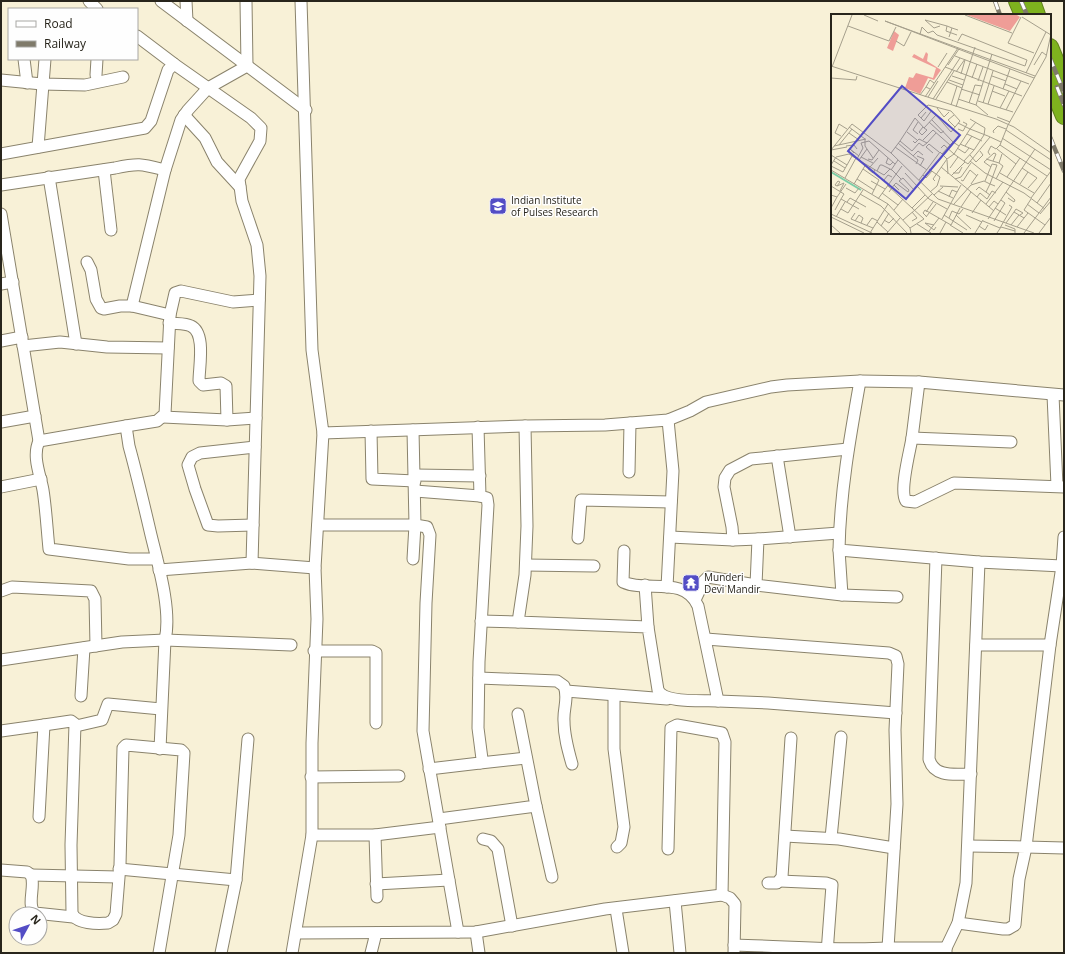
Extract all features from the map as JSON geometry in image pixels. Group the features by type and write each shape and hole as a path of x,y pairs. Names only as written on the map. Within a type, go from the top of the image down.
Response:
{"highway":[{"path":"1017,1 1023,14"},
{"path":"1032,1 1037,14"},
{"path":"1051,48 1064,81"},
{"path":"1051,84 1064,114"}],"street":[{"path":"161,1 306,110"},
{"path":"186,1 187,21"},
{"path":"246,1 247,66"},
{"path":"292,953 312,835 311,777 314,651 317,619 315,568 323,433 312,350 306,110 301,1"},
{"path":"138,37 251,118 261,128 260,141 242,174 240,187 242,201 257,245 260,276 252,563"},
{"path":"24,60 27,83"},
{"path":"38,147 45,60"},
{"path":"96,75 97,60"},
{"path":"1,154 148,127 168,70 174,64"},
{"path":"132,306 166,170 184,114 208,88 247,66"},
{"path":"1,80 42,84 85,85 123,77"},
{"path":"184,114 205,138 217,162 240,187"},
{"path":"1,185 139,164 166,170"},
{"path":"104,170 111,230"},
{"path":"49,178 76,344"},
{"path":"2,219 39,441 36,446 48,549 158,564 252,563 315,568"},
{"path":"87,262 91,270 96,299 99,306 104,309 120,306 132,306 190,326 198,332 200,341 199,381 203,385 221,383 226,386 227,420"},
{"path":"1,284 13,282"},
{"path":"39,441 157,421 163,417 166,411 169,319 174,296 178,291 233,302 259,300"},
{"path":"1,341 60,342 112,347 168,348"},
{"path":"323,433 478,427 630,424 668,420 690,411 706,402 771,387 860,381 919,382 1064,395"},
{"path":"842,595 839,533 848,449 860,381"},
{"path":"919,382 912,438 903,488 904,498 906,501 914,502 954,483 1061,486 1053,395"},
{"path":"1,422 35,416"},
{"path":"163,417 227,420 256,418"},
{"path":"667,587 674,471 668,420"},
{"path":"629,472 630,424"},
{"path":"126,426 163,587 167,631 165,640 160,748"},
{"path":"518,622 526,565 525,426"},
{"path":"478,427 480,496"},
{"path":"413,430 415,482 413,496 415,525 413,559"},
{"path":"372,432 372,479 415,482 487,498 488,505 479,678 478,728 482,753 480,763"},
{"path":"912,438 1011,442"},
{"path":"253,525 208,525 188,465 192,457 200,453 255,447"},
{"path":"733,540 724,487 730,470 740,463 751,459 848,449"},
{"path":"777,456 790,536"},
{"path":"415,482 480,476"},
{"path":"1,487 40,479"},
{"path":"578,538 581,500 671,502"},
{"path":"318,525 415,525 427,527 430,535 423,721 429,768 458,932"},
{"path":"670,537 733,540 839,533"},
{"path":"958,923 1003,929 1008,929 1015,925 1019,879 1026,847 1050,645 1062,566 1064,537"},
{"path":"756,585 758,539"},
{"path":"839,550 979,562 1062,566"},
{"path":"624,551 623,582 682,590 695,600 706,639 718,701"},
{"path":"936,558 929,759 932,766 940,773 971,774"},
{"path":"296,933 476,932 616,909 722,894 730,898 735,904 734,949 827,950 848,952 888,948 946,951 958,923 966,883 979,562"},
{"path":"526,565 594,566"},
{"path":"695,600 704,581 708,577 756,585 842,595 897,597"},
{"path":"645,585 648,627 658,690 661,695 669,699"},
{"path":"1,591 12,587 91,591 95,599 96,646"},
{"path":"481,621 648,627"},
{"path":"706,639 893,654 896,656 898,664 896,714 897,804 888,948"},
{"path":"1,660 122,642 165,640 291,645"},
{"path":"976,645 1050,645"},
{"path":"81,696 84,648"},
{"path":"314,651 372,651 376,653 376,723"},
{"path":"479,678 557,681 564,686 566,691 564,728 572,764"},
{"path":"566,691 669,699 768,702 896,714"},
{"path":"614,695 614,749 624,827 621,843 617,847"},
{"path":"76,726 102,720 108,704 161,709"},
{"path":"518,714 552,877"},
{"path":"1,731 73,721 76,726 70,845 73,917"},
{"path":"39,817 44,724"},
{"path":"668,849 671,728 676,725 722,732 725,742 722,894"},
{"path":"831,838 841,737"},
{"path":"780,881 782,876 791,738"},
{"path":"221,953 236,880 248,739"},
{"path":"32,875 33,911 38,913 73,917 80,920 102,924 113,920 116,914 119,873 123,748 126,745 182,750 185,754 179,835 159,953"},
{"path":"429,768 526,758"},
{"path":"311,777 399,776"},
{"path":"312,835 375,835 536,806"},
{"path":"375,835 377,897"},
{"path":"785,836 831,838 894,848"},
{"path":"483,839 491,840 498,849 512,926"},
{"path":"968,846 1064,848"},
{"path":"1,870 27,872 32,875 119,873 173,875 236,880"},
{"path":"376,884 449,880"},
{"path":"768,883 774,884 780,881 826,883 832,885 833,891 827,950"},
{"path":"675,901 680,953"},
{"path":"616,909 623,953"},
{"path":"476,932 479,953"},
{"path":"371,953 376,933"}],"railway":[{"path":"995,1 1000,14"},
{"path":"1021,1 1027,14"},
{"path":"1051,60 1064,92"},
{"path":"1057,87 1064,105"},
{"path":"1051,139 1064,171"}],"place":[{"name":"Indian Institute of Pulses Research","path":"498,206"},
{"name":"Munderi Devi Mandir","path":"691,583"}]}
